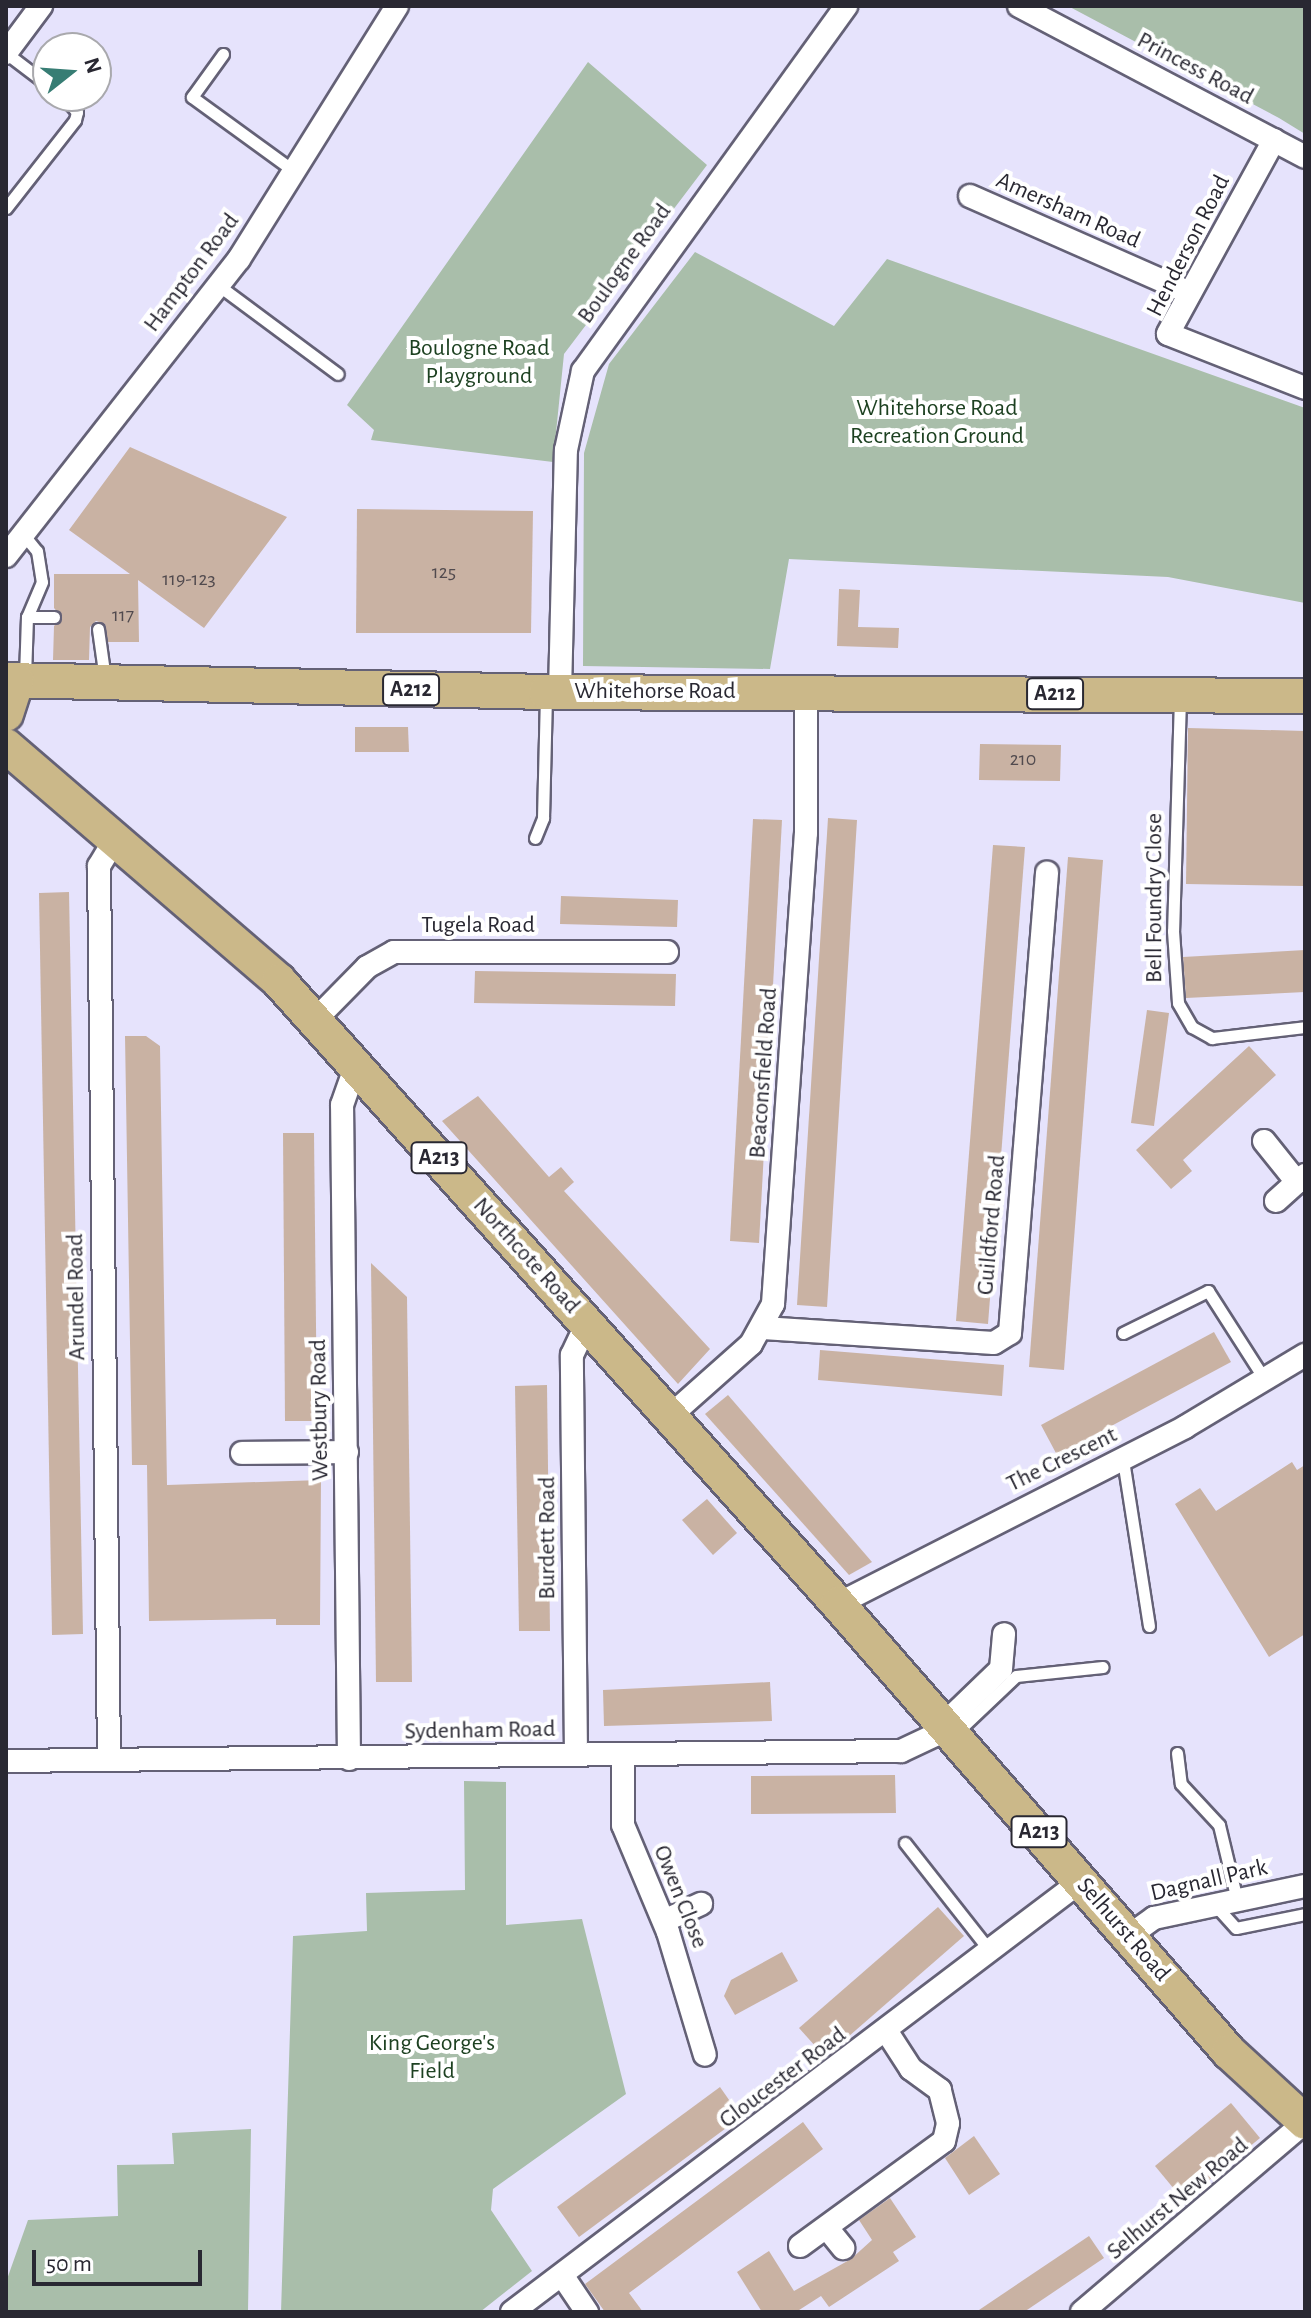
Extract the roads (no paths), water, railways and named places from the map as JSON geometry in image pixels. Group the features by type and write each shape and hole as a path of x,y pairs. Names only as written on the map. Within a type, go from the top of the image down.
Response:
{"main road":[{"name":"Whitehorse Road","path":"16,681 553,692 1305,696"},
{"path":"6,714 16,681"},
{"name":"Northcote Road","path":"6,746 238,943 315,1020 949,1730"},
{"name":"Selhurst Road","path":"949,1730 1250,2076 1305,2122"}],"street":[{"path":"6,53 41,6"},
{"name":"Hampton Road","path":"6,556 218,285 294,171 397,6"},
{"name":"Boulogne Road","path":"553,692 566,450 583,371 846,6"},
{"name":"Princess Road","path":"1019,6 1305,157"},
{"name":"Henderson Road","path":"1274,140 1168,334 1305,388"},
{"name":"Amersham Road","path":"970,196 1190,293"},
{"name":"Beaconsfield Road","path":"763,1328 776,1278 805,849 806,692"},
{"name":"Arundel Road","path":"109,1760 99,866 115,839"},
{"name":"Guildford Road","path":"763,1328 994,1343 1010,1333 1047,872"},
{"name":"Tugela Road","path":"315,1020 367,967 394,952 667,952"},
{"name":"Westbury Road","path":"349,1759 342,1105 356,1065"},
{"path":"1264,1141 1301,1178 1276,1201"},
{"name":"Burdett Road","path":"576,1755 572,1355 587,1323"},
{"path":"670,1416 763,1328"},
{"name":"The Crescent","path":"838,1604 1123,1460 1305,1355"},
{"path":"242,1453 347,1452"},
{"name":"Sydenham Road","path":"6,1761 623,1757 901,1751 949,1730 1001,1669 1004,1634"},
{"name":"Owen Close","path":"623,1757 623,1825 664,1921 705,2055"},
{"name":"Gloucester Road","path":"512,2312 887,2032 1081,1881"},
{"name":"Dagnall Park","path":"1129,1936 1154,1918 1305,1886"},
{"path":"664,1921 701,1904"},
{"path":"800,2246 944,2141 948,2114 940,2090 911,2069 887,2032"},
{"name":"Selhurst New Road","path":"1082,2312 1305,2122"},
{"path":"827,2228 843,2248"},
{"path":"562,2275 587,2312"}],"lane":[{"path":"6,53 32,73"},
{"path":"223,54 192,97 294,171"},
{"path":"6,208 75,120 77,112"},
{"path":"218,285 338,374"},
{"path":"16,681 27,617 42,582 37,551 23,534"},
{"path":"27,617 54,617"},
{"path":"98,629 106,685"},
{"path":"535,838 543,818 553,692"},
{"name":"Bell Foundry Close","path":"1180,695 1173,931 1178,1003 1192,1027 1212,1038 1305,1027"},
{"path":"1123,1333 1208,1291 1265,1380"},
{"path":"1123,1460 1149,1626"},
{"path":"949,1730 1016,1676 1103,1667"},
{"path":"1177,1753 1181,1784 1219,1825 1226,1903 1236,1928 1305,1914"},
{"path":"905,1843 990,1951"}],"park label":[{"name":"Boulogne Road Playground","path":"479,363"},
{"name":"Whitehorse Road Recreation Ground","path":"937,423"},
{"name":"King George's Field","path":"432,2058"}]}
